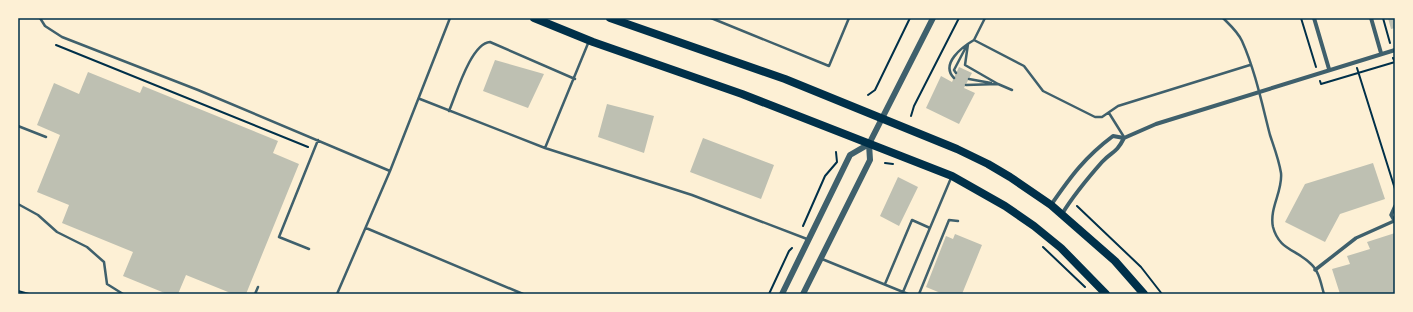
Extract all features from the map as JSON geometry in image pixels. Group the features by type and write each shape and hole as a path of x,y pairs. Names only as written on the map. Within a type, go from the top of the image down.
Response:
{"main road":[{"path":"534,18 589,40 742,94 952,176 999,202 1034,226 1061,248 1106,294"},
{"path":"610,18 785,79 957,149 988,164 1010,176 1062,214 1116,261 1144,294"}],"street":[{"path":"804,294 870,160 869,144 933,18"},
{"path":"1314,18 1329,69"},
{"path":"1371,18 1381,53"},
{"path":"1051,205 1076,170 1092,151 1113,136 1124,138 1156,124 1259,94 1329,69 1395,50"},
{"path":"1062,214 1089,176 1104,160 1118,150 1124,138"},
{"path":"782,294 807,239 850,155 869,144"},
{"path":"1315,270 1356,238 1394,222 1391,214 1395,206"}],"lane":[{"path":"40,18 45,26 62,37 318,140 390,171"},
{"path":"337,294 420,98 450,18"},
{"path":"711,18 829,66 849,18"},
{"path":"954,78 949,73 948,67 954,57 974,40 986,18"},
{"path":"1223,18 1232,26 1242,41 1259,94 1281,173 1273,211 1273,225 1277,238 1285,247 1299,254 1312,264 1324,294"},
{"path":"545,148 575,78 589,40"},
{"path":"974,40 1024,66 1043,91 1095,117 1102,117 1110,113 1118,106 1250,65"},
{"path":"449,111 471,58 479,46 484,42 490,42 575,78"},
{"path":"956,73 954,70 968,44"},
{"path":"968,44 965,65 998,84 1012,90"},
{"path":"968,79 998,84"},
{"path":"966,85 998,84"},
{"path":"420,98 449,111 545,148 692,194 807,239"},
{"path":"1110,113 1124,138"},
{"path":"18,126 46,137"},
{"path":"309,249 279,237 318,140"},
{"path":"903,292 952,176"},
{"path":"18,204 38,215 57,232 87,247 104,262 107,284 123,294"},
{"path":"885,284 912,220 930,228"},
{"path":"919,294 949,220 958,220"},
{"path":"366,228 523,294"},
{"path":"822,259 908,294"},
{"path":"255,294 258,287"}],"path":[{"path":"868,95 874,90 910,18"},
{"path":"911,116 914,106 959,18"},
{"path":"1301,18 1316,67"},
{"path":"1383,18 1390,44"},
{"path":"56,45 309,148"},
{"path":"1320,80 1321,84 1395,62 1394,58"},
{"path":"1355,61 1395,189"},
{"path":"803,226 826,176 837,162 836,152"},
{"path":"884,163 899,165"},
{"path":"1077,206 1136,262 1162,294"},
{"path":"1042,246 1086,289"},
{"path":"769,294 789,251 792,248"},
{"path":"18,291 29,294"}],"building":[{"path":"1388,18 1395,18 1395,28 1391,29"},
{"path":"495,60 544,74 528,108 483,91"},
{"path":"959,67 972,73 964,88 975,93 959,124 926,108 941,76 952,82"},
{"path":"88,72 140,93 143,86 278,141 273,153 299,164 246,294 233,294 186,275 178,294 167,294 123,276 133,252 62,223 69,205 37,192 60,135 37,125 54,83 79,94"},
{"path":"607,104 654,116 644,153 598,137"},
{"path":"703,138 774,165 761,199 690,172"},
{"path":"1373,163 1385,199 1340,214 1325,242 1285,222 1305,184"},
{"path":"898,177 918,187 899,226 880,216"},
{"path":"1395,233 1395,294 1340,294 1332,269 1350,264 1347,256 1370,249 1367,242"},
{"path":"955,234 982,245 962,294 943,294 926,287 946,236 953,239"}]}
